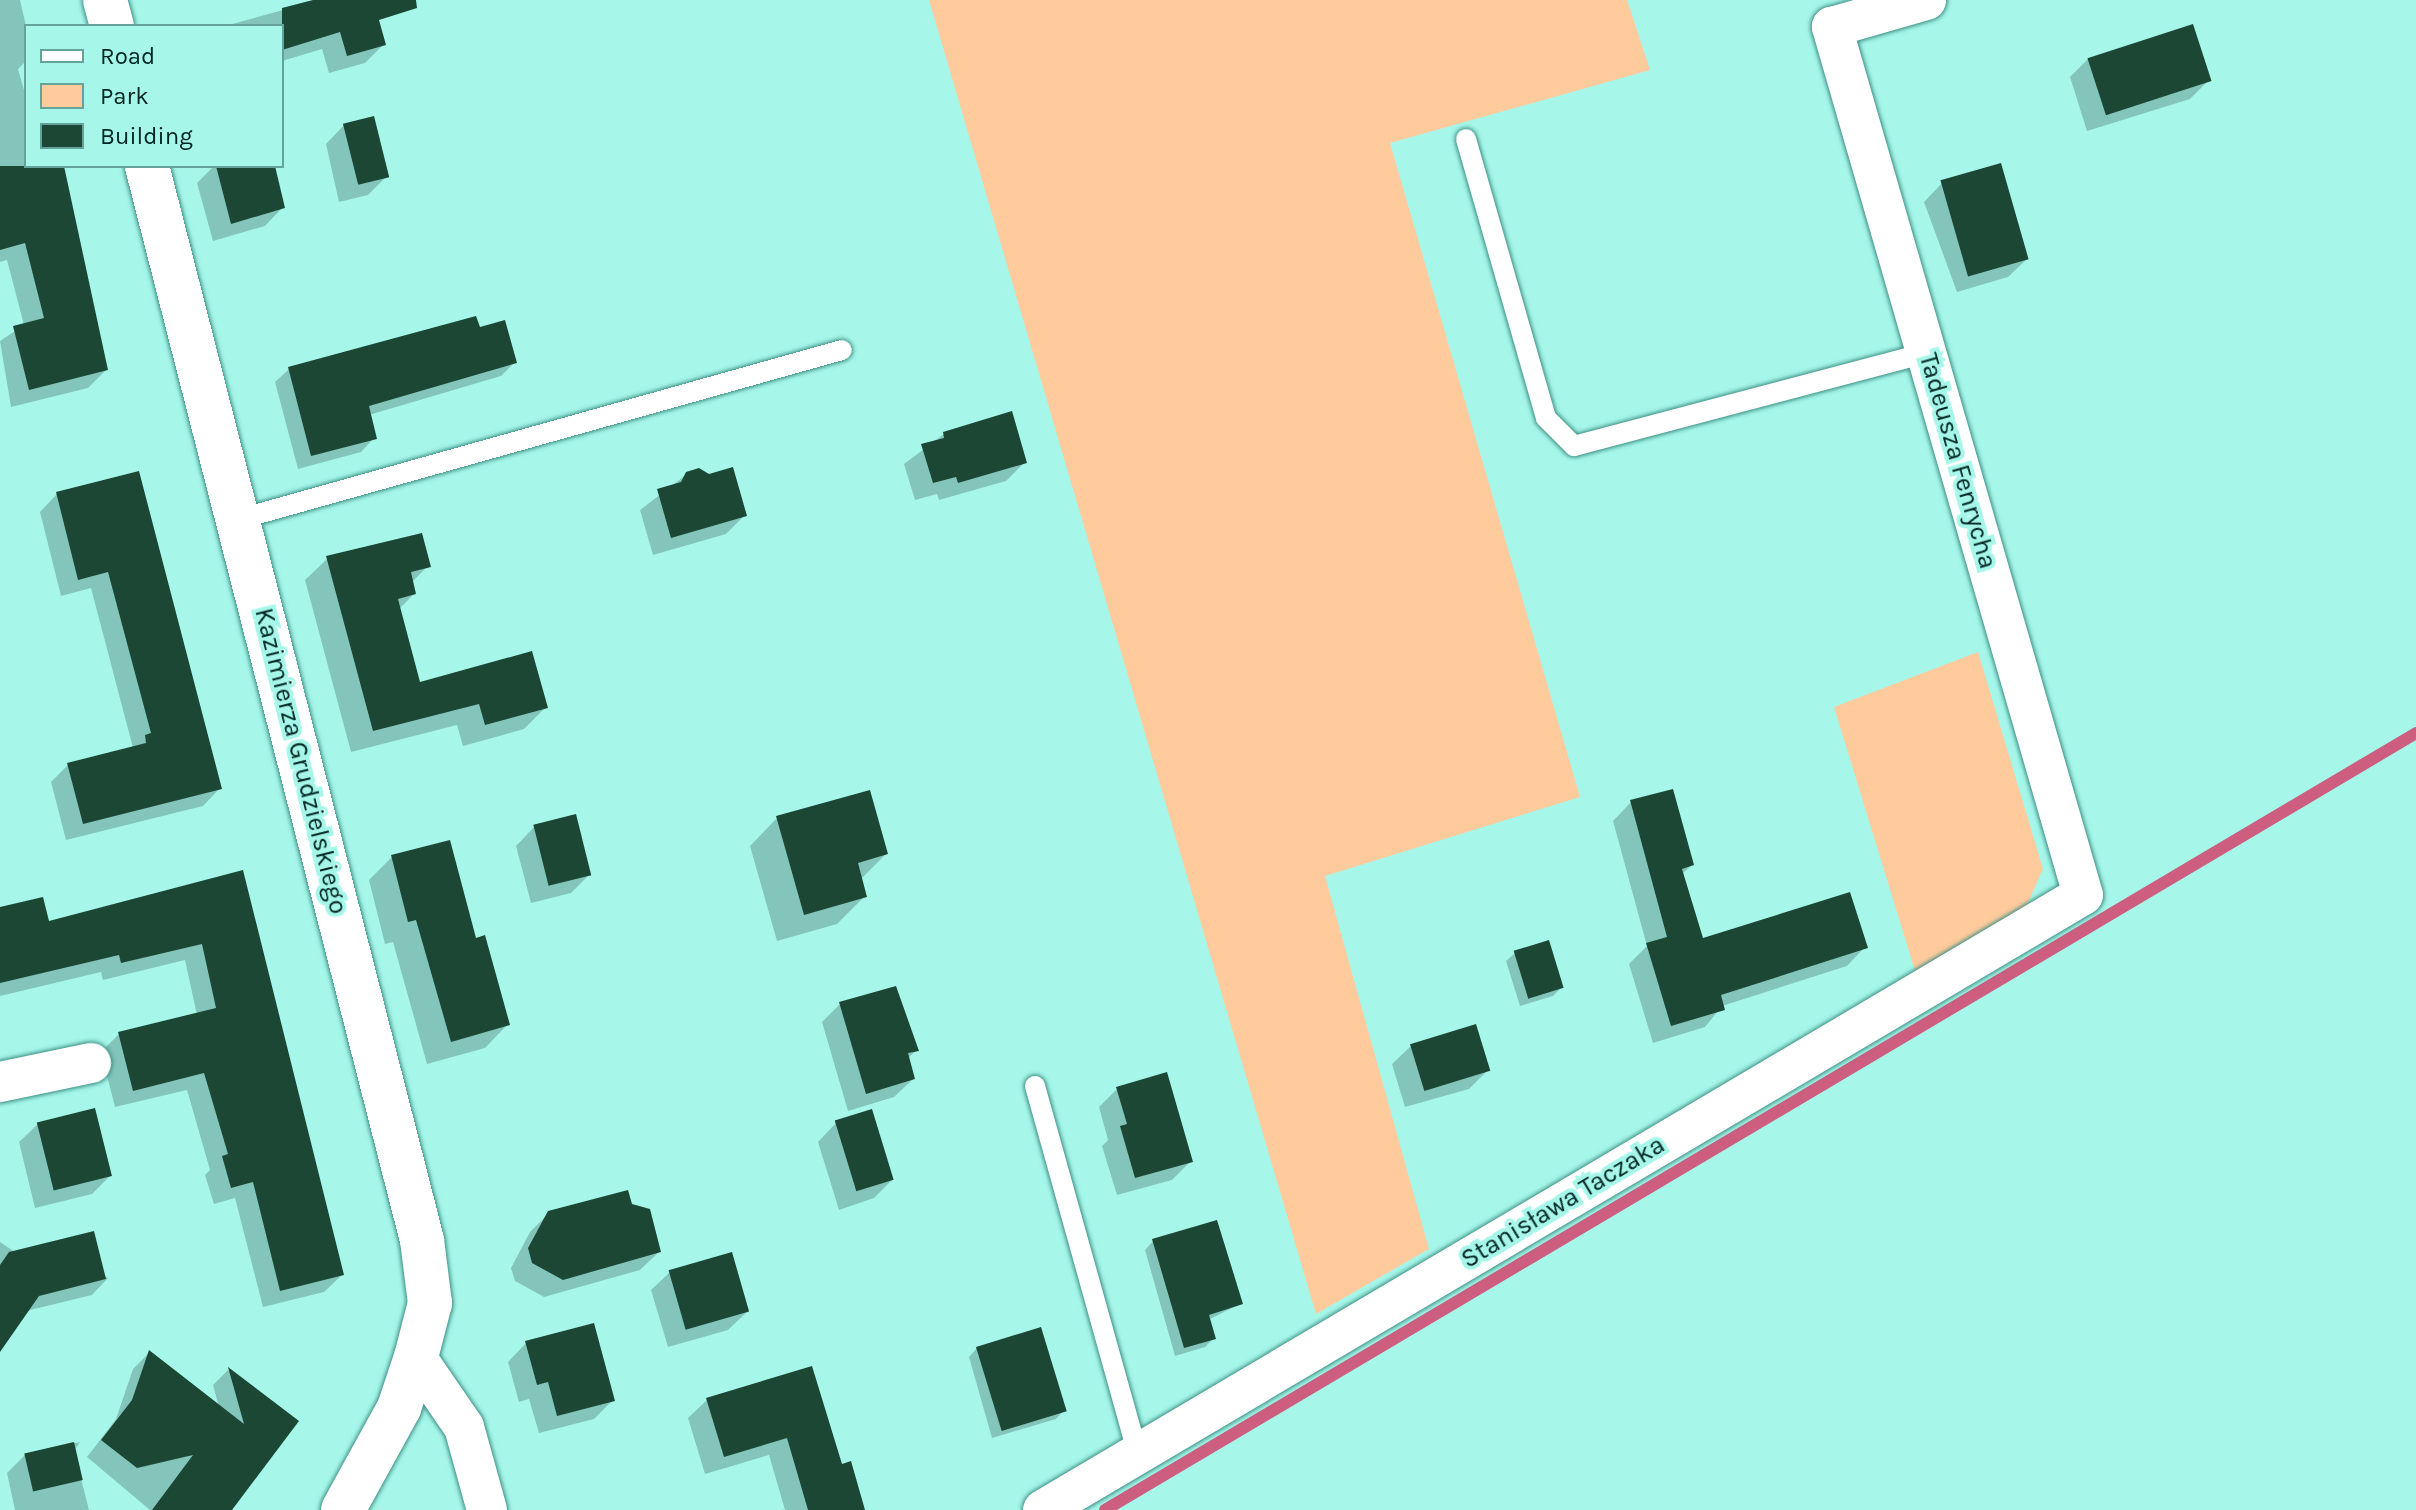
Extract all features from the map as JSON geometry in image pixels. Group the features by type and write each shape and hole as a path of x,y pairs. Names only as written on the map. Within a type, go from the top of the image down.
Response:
{"street":[{"path":"105,0 111,24"},
{"name":"Tadeusza Fenrycha","path":"1926,0 1832,27 2083,895"},
{"name":"Kazimierza Grudzielskiego","path":"148,168 240,519 422,1240 430,1303 416,1357 399,1408 343,1510"},
{"name":"Stanisława Taczaka","path":"1043,1510 2083,895"},
{"path":"0,1082 91,1063"},
{"path":"416,1357 464,1427 487,1510"}],"lane":[{"path":"1466,139 1546,418 1574,446 1926,353"},
{"path":"240,519 842,350"},
{"path":"1035,1086 1137,1452"}],"green space":[{"path":"929,0 1627,0 1650,70 1390,143 1580,797 1325,876 1429,1249 1316,1314"},
{"path":"1978,652 2043,869 2023,914 1916,974 1834,707"}],"building":[{"path":"313,0 416,0 417,8 379,20 386,45 347,56 340,32 284,49 282,8"},
{"path":"2193,24 2212,81 2106,115 2087,58"},
{"path":"374,116 389,177 358,185 343,124"},
{"path":"2001,163 2029,259 1968,276 1940,180"},
{"path":"0,166 64,168 108,370 29,390 13,326 44,318 25,243 0,250"},
{"path":"217,168 275,168 285,208 231,224"},
{"path":"476,316 480,327 505,320 517,363 369,406 377,439 311,456 288,367"},
{"path":"1012,411 1027,463 958,483 956,477 933,483 921,444 944,438 943,432"},
{"path":"733,467 747,516 671,538 657,489 681,482 686,472 699,468 709,474"},
{"path":"139,471 222,789 83,824 67,763 146,743 145,735 151,733 108,572 78,580 56,492"},
{"path":"422,533 431,567 411,572 416,594 398,599 420,682 532,651 548,708 485,725 479,704 373,731 326,556"},
{"path":"1673,789 1694,865 1682,869 1703,938 1850,892 1868,948 1721,995 1725,1010 1671,1026 1646,943 1667,937 1630,800"},
{"path":"870,790 888,854 858,863 867,897 804,915 776,816"},
{"path":"576,814 591,875 549,886 533,825"},
{"path":"450,840 476,938 485,935 510,1025 451,1042 416,920 408,922 391,855"},
{"path":"243,870 344,1275 280,1291 253,1182 231,1188 222,1156 228,1154 204,1073 133,1091 118,1032 216,1008 202,944 121,963 119,955 0,983 0,907 43,897 49,921"},
{"path":"1549,940 1564,988 1528,999 1514,951"},
{"path":"896,986 919,1051 908,1053 915,1079 866,1094 839,1002"},
{"path":"1476,1024 1490,1071 1424,1091 1410,1044"},
{"path":"1167,1072 1193,1162 1135,1178 1120,1126 1127,1124 1116,1087"},
{"path":"95,1108 112,1176 54,1190 37,1123"},
{"path":"872,1109 894,1180 856,1191 835,1120"},
{"path":"628,1190 632,1204 650,1209 661,1252 563,1280 532,1263 528,1248 548,1211"},
{"path":"1217,1220 1243,1304 1209,1315 1216,1339 1184,1348 1152,1239"},
{"path":"94,1231 106,1279 39,1296 0,1352 0,1265 9,1252"},
{"path":"732,1252 749,1312 686,1330 669,1270"},
{"path":"594,1323 615,1401 557,1416 548,1382 537,1385 525,1341"},
{"path":"1041,1327 1067,1411 1002,1431 976,1347"},
{"path":"149,1350 244,1424 228,1367 299,1421 232,1510 152,1510 193,1455 137,1468 101,1440 132,1400"},
{"path":"812,1366 842,1464 851,1461 865,1510 808,1510 787,1438 724,1457 706,1398"},
{"path":"74,1442 83,1480 33,1491 24,1453"}],"waterway":[{"path":"1105,1510 2416,733"}]}
